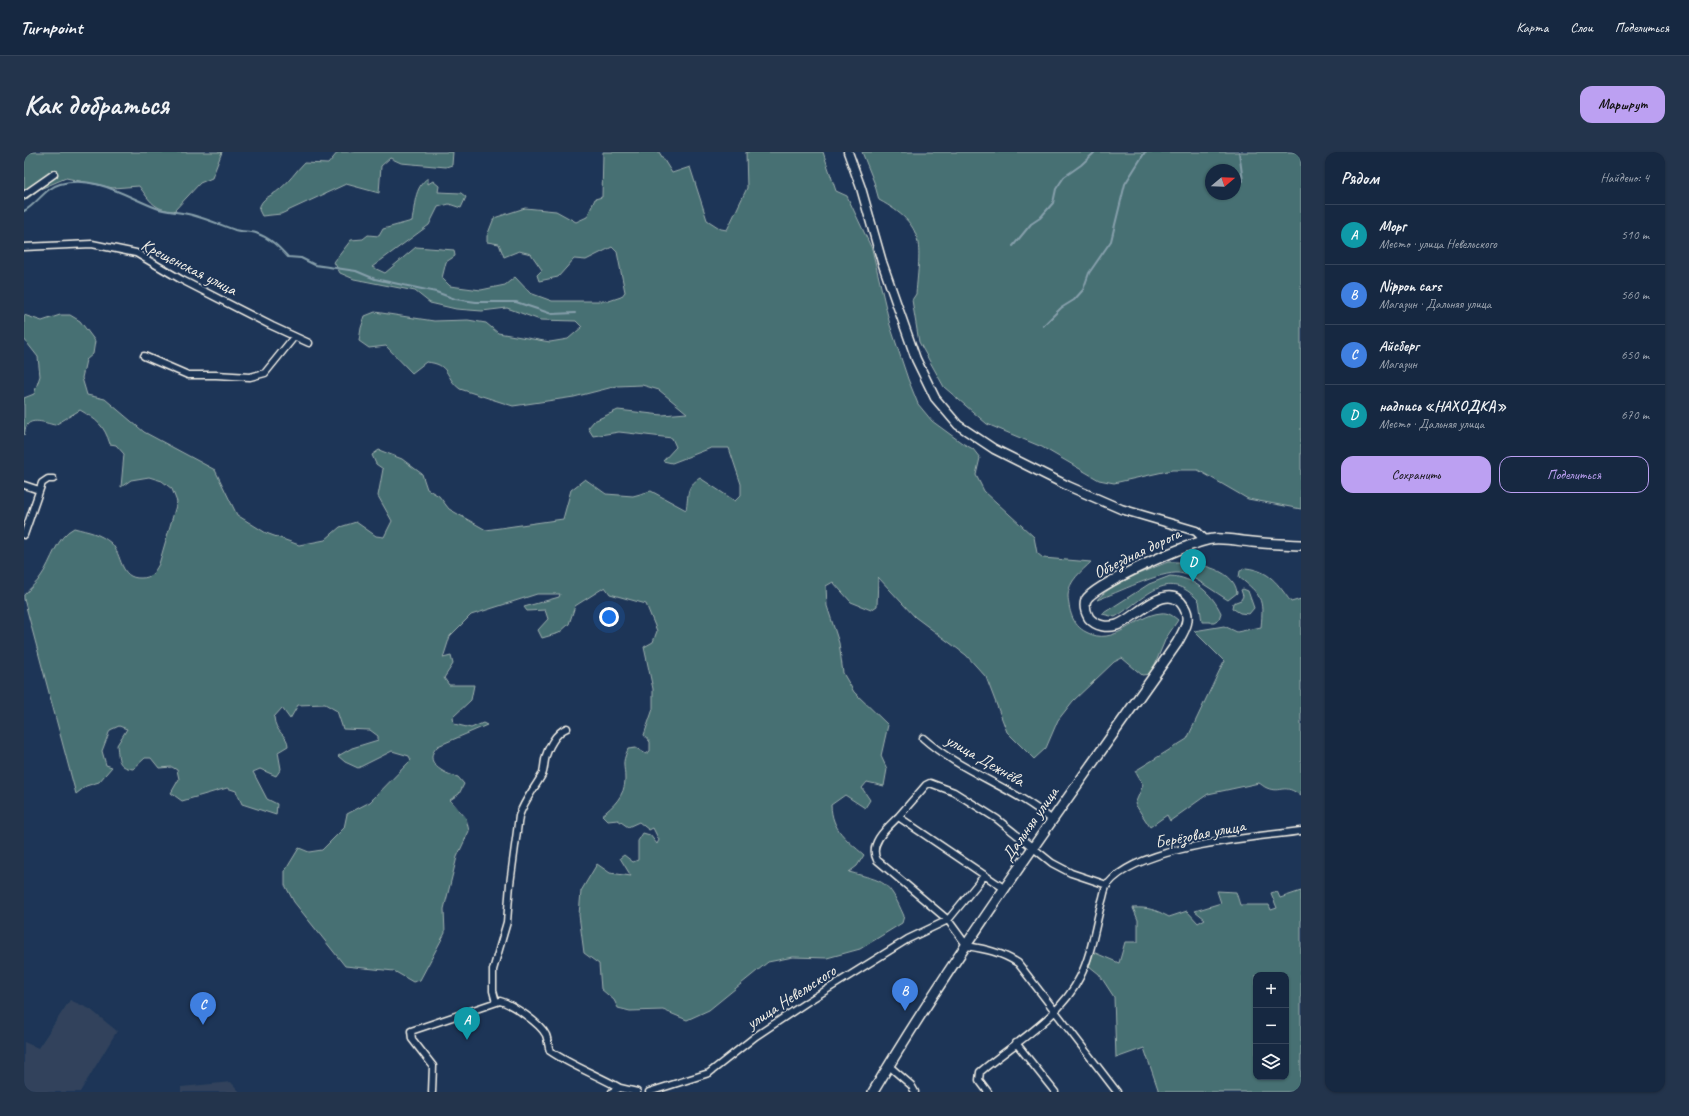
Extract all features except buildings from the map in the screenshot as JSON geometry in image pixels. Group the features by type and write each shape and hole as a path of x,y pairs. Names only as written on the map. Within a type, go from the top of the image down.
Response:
{"main road":[{"name":"Объездная дорога","path":"1179,600 1170,597 1160,599 1148,605 1126,622 1111,626 1097,624 1089,618 1086,608 1086,600 1096,590 1177,549 1205,540 1214,539 1301,545"},
{"name":"Дальняя улица","path":"873,1092 914,1024 1033,847 1176,643 1188,618 1185,608 1179,600"}],"street":[{"path":"848,152 861,188 882,262 916,359 935,398 958,425 994,449 1068,486 1121,509 1196,531 1205,540"},
{"path":"24,195 54,174"},
{"name":"Крещенская улица","path":"24,247 92,244 136,253 182,280 309,343"},
{"path":"144,356 188,375 250,377 266,373 294,336"},
{"path":"24,535 42,483 48,479 53,479"},
{"path":"24,485 39,490"},
{"path":"496,1002 493,991 494,970 508,922 510,884 519,816 522,807 542,774 545,758 551,745 561,730 567,728"},
{"name":"улица Дежнёва","path":"923,738 936,749 1019,796 1052,820"},
{"path":"988,1092 979,1080 980,1072 1055,1012 1068,998 1080,977 1087,960 1107,885 1071,873 1052,863 997,819 954,792 930,783 926,785 875,844 874,854 877,860 948,920 967,946 1007,955 1018,963 1055,1012 1117,1092"},
{"path":"899,816 984,876 1005,889"},
{"name":"Берёзовая улица","path":"1107,885 1118,874 1144,861 1163,854 1211,843 1301,831"},
{"path":"948,920 984,876"},
{"name":"улица Невельского","path":"649,1092 709,1073 756,1036 807,1002 908,939 948,920"},
{"path":"432,1092 433,1066 412,1039 411,1031 496,1002 505,1002 539,1026 546,1035 550,1051 564,1060 597,1075 620,1088 637,1092"},
{"path":"1016,1042 1055,1092"},
{"path":"889,1066 911,1085 915,1092"},
{"path":"612,1092 620,1088"}],"shaded area":[{"path":"70,1000 90,1009 117,1031 80,1092 24,1092 24,1042 38,1048"},
{"path":"231,1082 240,1092 181,1092 181,1087"}],"green space":[{"path":"24,152 222,152 212,178 200,183 174,211 157,207 139,186 113,188 66,178 40,189 24,201"},
{"path":"338,152 453,152 452,165 446,167 401,163 390,158 381,166 379,193 346,184 281,214 262,216 259,210 262,202 277,192 304,163 328,164"},
{"path":"603,152 659,152 672,173 690,167 707,220 721,229 727,230 747,188 746,152 823,152 836,191 847,196 872,249 890,325 918,404 932,421 962,443 973,449 980,458 976,475 984,491 1034,537 1037,553 1043,558 1091,562 1076,577 1070,586 1068,596 1069,607 1072,617 1077,625 1086,632 1096,636 1106,636 1115,634 1151,615 1166,613 1178,620 1166,638 1151,674 1142,675 1122,658 1114,662 1073,701 1058,720 1046,748 1034,759 1007,732 986,677 966,655 915,617 878,577 877,606 871,610 851,602 833,582 826,586 827,606 839,643 843,673 854,692 888,725 881,756 887,769 884,786 867,782 862,788 870,800 865,808 845,795 831,805 832,814 837,828 851,844 864,855 857,866 849,872 871,878 884,884 894,895 899,904 904,916 902,923 860,949 827,958 793,957 768,962 709,1010 687,1020 663,1010 630,1011 618,1008 614,1000 601,989 599,964 584,953 579,915 581,891 597,864 610,873 631,876 620,858 624,855 633,862 638,860 638,841 643,833 650,835 657,844 659,840 653,828 649,830 639,822 628,827 618,820 608,821 602,815 618,800 623,791 625,780 624,762 628,749 636,748 646,754 650,751 650,742 644,735 653,709 653,689 644,647 653,642 657,631 646,604 610,594 605,587 575,606 569,624 559,633 542,638 538,630 548,619 545,610 527,611 524,607 559,597 560,594 537,594 471,615 450,636 443,658 451,656 453,664 444,678 449,685 474,685 471,700 453,717 454,724 471,728 483,723 487,725 438,746 433,752 433,762 436,766 447,773 458,777 464,784 459,794 450,800 466,818 469,831 457,857 444,909 445,933 420,980 413,982 394,971 345,966 294,902 285,885 285,871 299,848 309,852 322,850 344,828 347,814 370,802 411,760 409,756 392,751 358,768 345,762 338,756 352,748 378,740 378,736 370,730 343,729 337,711 325,704 298,705 290,719 282,708 274,717 277,727 286,739 288,746 278,752 281,769 276,776 260,769 253,772 267,799 277,804 276,815 242,804 236,791 227,788 182,801 171,793 179,779 177,770 172,767 159,768 151,758 145,758 133,769 124,767 121,764 117,745 127,729 119,726 110,730 102,751 106,765 112,767 99,782 86,786 76,794 24,599 24,595 45,570 63,537 74,528 98,535 111,543 118,554 125,571 129,575 141,578 150,576 159,564 177,502 172,489 162,481 149,477 131,480 121,487 124,454 116,445 110,444 105,432 99,424 80,410 55,425 33,421 27,425 24,435 24,398 34,394 40,376 38,357 24,339 24,315 42,321 60,315 70,315 80,321 95,341 93,354 86,360 82,378 87,395 105,399 144,432 215,470 237,515 266,533 299,545 325,540 340,527 356,522 376,536 384,537 392,521 378,496 383,469 376,464 372,455 379,450 402,459 422,474 427,489 439,496 449,509 486,530 563,519 571,490 585,479 606,494 633,496 651,491 686,510 688,492 695,481 700,478 735,501 741,495 741,484 729,448 711,448 672,463 663,461 676,447 672,438 619,432 593,436 588,428 594,421 618,410 662,415 687,413 659,390 642,385 617,386 574,397 513,406 460,389 440,365 426,362 412,373 386,346 369,348 359,341 365,316 375,312 434,321 468,320 486,323 498,333 550,342 568,339 582,327 576,321 540,320 507,308 482,311 456,309 430,303 415,291 354,279 340,273 334,262 351,240 363,239 368,235 379,236 383,229 412,221 420,186 428,178 428,184 433,181 439,186 438,192 461,193 466,197 461,208 449,204 438,207 429,225 372,267 385,273 416,247 454,250 455,256 446,262 442,278 450,286 481,290 505,285 515,277 530,293 552,301 609,301 621,297 625,292 617,252 612,247 586,260 574,259 558,277 539,281 537,275 542,270 531,254 519,251 504,257 499,244 487,242 487,236 494,218 525,208 556,211 576,222 587,217 595,199 602,197"},
{"path":"862,152 1301,152 1301,509 1248,499 1198,470 1172,470 1114,483 1099,480 1042,447 987,424 944,387 919,342 912,300 916,294 918,277 919,250 917,238 913,228 906,219 895,209 879,200 874,182"},
{"path":"1168,562 1187,563 1210,567 1228,577 1234,584 1237,593 1228,600 1185,574 1172,573 1138,583 1097,600 1102,594 1120,583"},
{"path":"1246,568 1267,575 1277,584 1291,602 1301,599 1301,796 1286,789 1276,790 1266,788 1259,783 1208,794 1170,821 1167,815 1150,827 1135,804 1143,785 1135,771 1187,739 1224,661 1194,631 1224,626 1237,632 1261,627 1262,609 1259,598 1252,588 1239,577 1240,571"},
{"path":"1170,576 1186,579 1201,587 1212,599 1221,613 1219,619 1214,622 1202,622 1199,601 1187,591 1176,586 1166,586 1156,589 1115,617 1102,614 1149,584"},
{"path":"1243,589 1248,591 1254,608 1249,614 1240,613 1232,608 1233,603 1241,600 1243,596 1241,590"},
{"path":"1217,891 1236,892 1240,905 1269,905 1271,910 1277,908 1271,893 1277,891 1280,898 1301,891 1301,1092 1159,1092 1144,1048 1116,1058 1114,997 1099,974 1089,966 1093,952 1119,963 1125,942 1138,942 1138,920 1133,908 1143,908 1160,912 1169,917 1187,911 1198,923 1205,919 1195,911 1221,903"}],"waterway":[{"path":"1013,246 1031,224 1040,218 1053,203 1056,189 1064,177 1081,165 1095,152"},
{"path":"1043,326 1061,308 1074,300 1083,290 1089,273 1111,241 1125,184 1145,152"},
{"path":"1239,152 1243,181"},
{"path":"24,211 45,192 55,186 73,182 86,182 111,189 159,209 192,215 235,230 256,233 266,237 281,249 288,257 301,258 315,265 356,271 375,279 436,292 455,299 476,302 516,302 552,314 575,313"}],"place":[{"name":"надпись «НАХОДКА»","path":"1193,582"},
{"name":"Nippon cars","path":"905,1011"},
{"name":"Айсберг","path":"203,1025"},
{"name":"Морг","path":"467,1040"}]}
